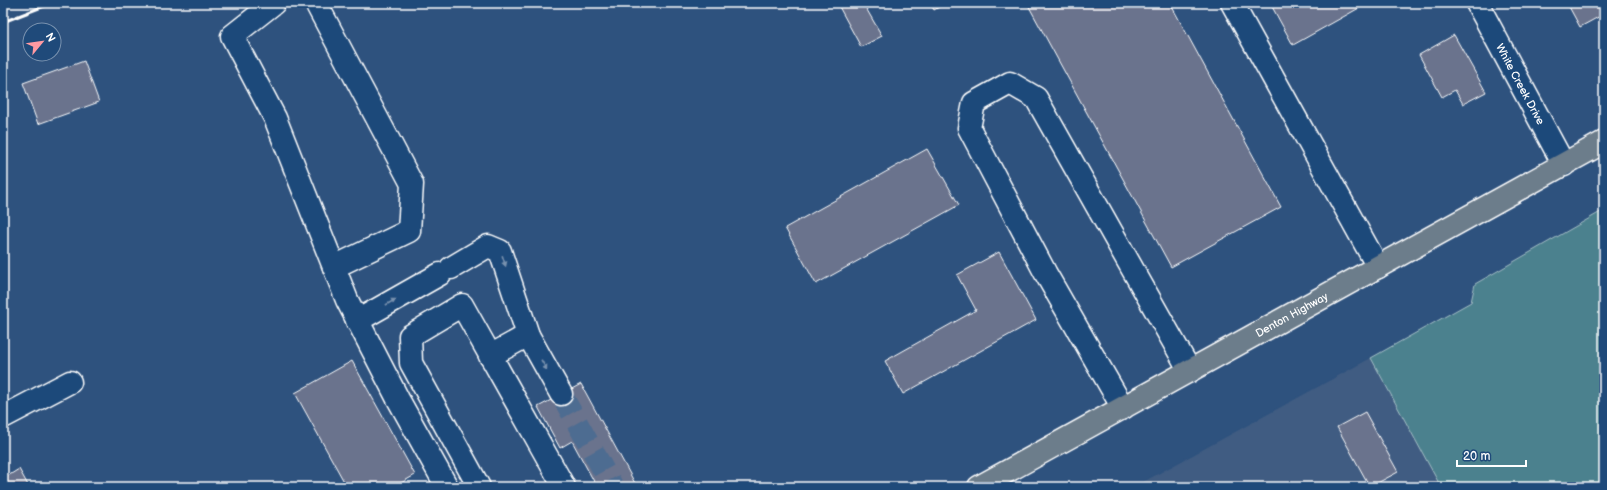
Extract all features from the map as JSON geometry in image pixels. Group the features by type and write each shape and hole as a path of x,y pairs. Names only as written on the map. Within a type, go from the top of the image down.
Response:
{"main road":[{"name":"Denton Highway","path":"979,487 1604,142"}],"street":[{"path":"274,3 232,36 275,118 357,321 447,487"},
{"path":"316,3 412,184 409,230 334,267"},
{"path":"1232,3 1378,267"},
{"name":"White Creek Drive","path":"1476,3 1564,165"},
{"path":"1123,408 1046,274 969,128 974,103 1010,83 1036,98 1190,371"},
{"path":"357,321 488,246 500,251 528,336 561,394"},
{"path":"479,487 411,363 410,336 462,305 564,487"},
{"path":"490,356 528,336"},
{"path":"3,417 70,382"}],"shaded area":[{"path":"1371,358 1441,487 1134,487"}],"green space":[{"path":"1604,210 1604,487 1441,487 1371,358 1471,302 1475,284"}],"building":[{"path":"837,3 863,3 882,36 861,47"},
{"path":"930,3 946,3 934,10"},
{"path":"1027,3 1170,3 1281,207 1171,267"},
{"path":"1270,3 1368,3 1293,45"},
{"path":"1567,3 1604,3 1604,14 1580,27"},
{"path":"1454,35 1486,92 1463,104 1455,90 1442,97 1419,55"},
{"path":"84,61 99,102 38,124 23,83"},
{"path":"927,149 959,205 816,284 785,228"},
{"path":"999,252 1036,320 903,394 885,361 976,310 957,275"},
{"path":"352,361 415,475 394,487 347,487 295,393"},
{"path":"581,384 637,487 597,487 572,441 560,448 538,407"},
{"path":"1365,412 1398,472 1370,487 1337,427"},
{"path":"19,469 29,487 3,487 3,479"}],"tunnel":[{"path":"561,394 613,487"}],"railway":[{"path":"3,22 52,3"}]}
